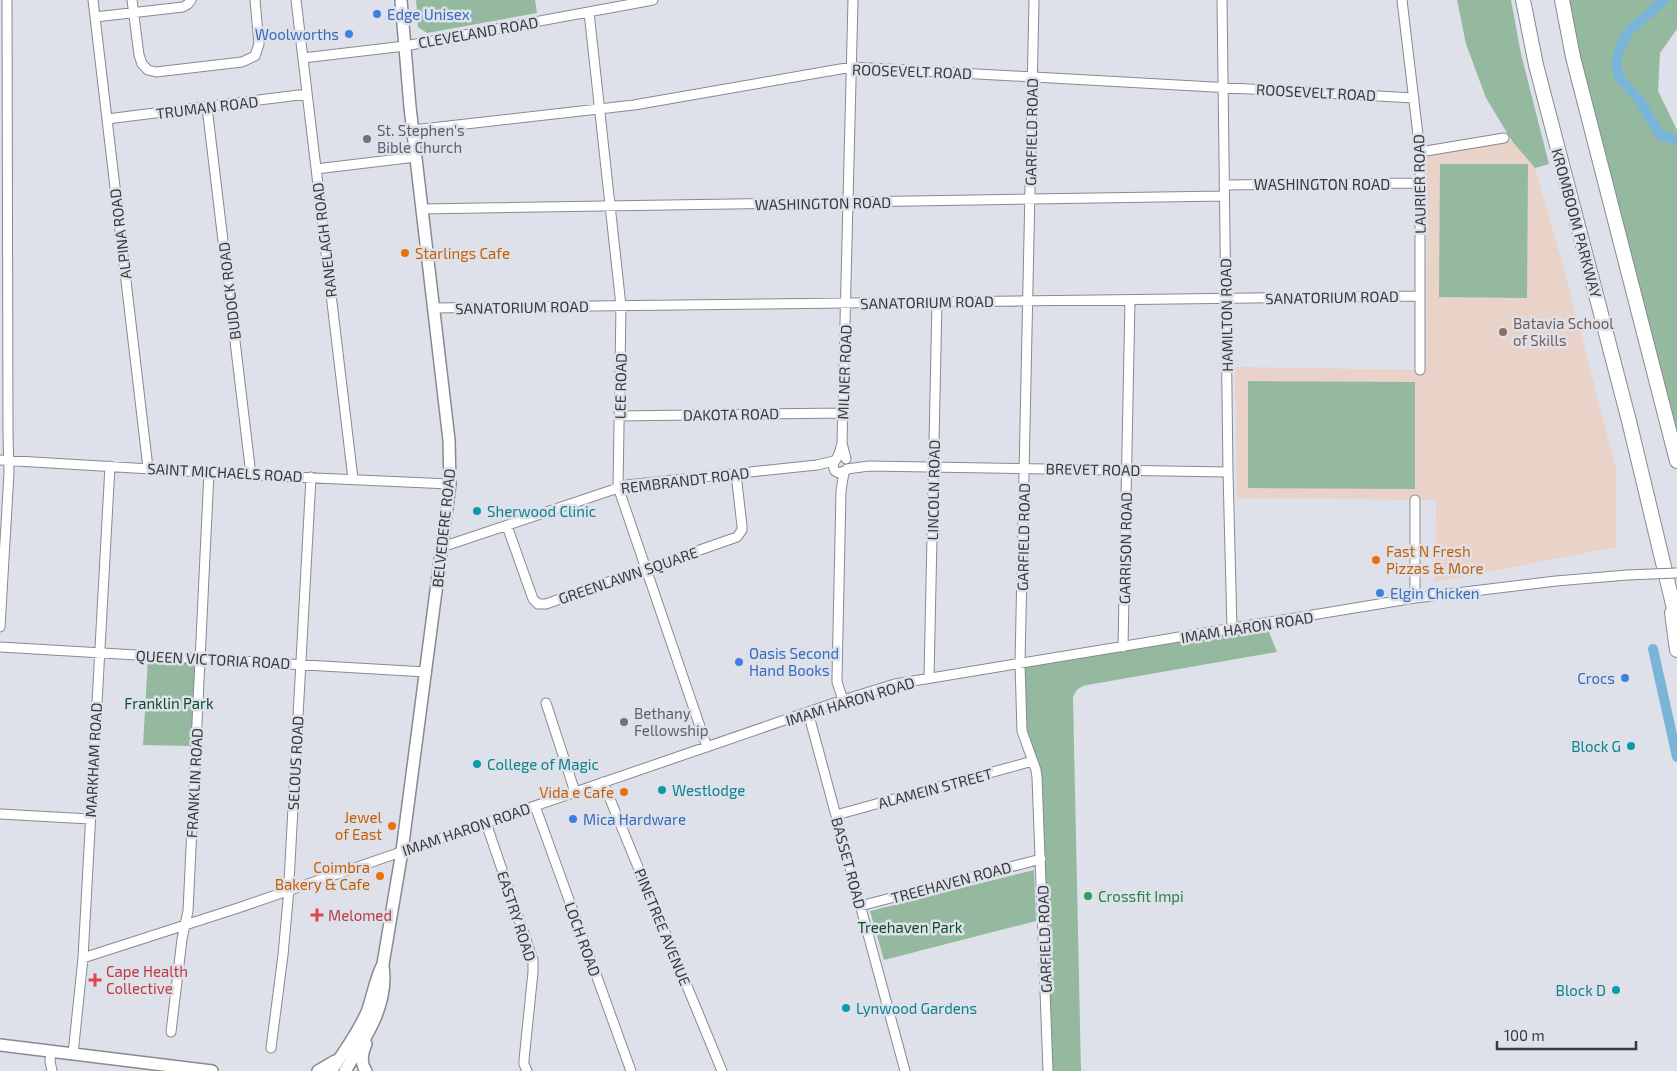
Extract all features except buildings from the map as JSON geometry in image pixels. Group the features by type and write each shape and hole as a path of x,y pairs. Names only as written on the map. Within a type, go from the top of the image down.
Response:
{"highway":[{"name":"KROMBOOM PARKWAY","path":"1523,0 1536,65 1626,412 1677,621"},
{"path":"1562,0 1573,57 1677,461"},
{"path":"1670,595 1677,650"}],"main road":[{"name":"BELVEDERE ROAD","path":"331,1071 365,1017 382,964 402,851 450,484 449,440 413,130 401,0"},
{"name":"BELVEDERE ROAD","path":"345,1071 369,1033 378,1012 383,991 384,976 382,964"},
{"path":"366,1071 362,1063 362,1057 368,1042 369,1033"},
{"path":"0,1044 212,1071"},
{"path":"318,1071 339,1059"}],"street":[{"path":"0,627 9,473 4,460 6,0"},
{"name":"ALPINA ROAD","path":"93,0 148,468"},
{"path":"132,0 140,59 145,68 151,72 242,62 255,56 259,44 255,0"},
{"path":"95,17 183,6 191,0"},
{"name":"RANELAGH ROAD","path":"296,0 353,480"},
{"name":"CLEVELAND ROAD","path":"303,58 405,46 589,12 630,2 652,0"},
{"name":"MILNER ROAD","path":"843,700 837,676 853,0"},
{"name":"GARFIELD ROAD","path":"1034,0 1020,663 1022,731 1037,777 1048,1071"},
{"name":"HAMILTON ROAD","path":"1222,0 1228,472 1232,629"},
{"name":"LAURIER ROAD","path":"1402,0 1420,152 1420,370"},
{"name":"LEE ROAD","path":"589,12 621,306 618,487 707,747"},
{"name":"ROOSEVELT ROAD","path":"413,130 634,105 852,67 1414,98"},
{"name":"TRUMAN ROAD","path":"107,119 307,94"},
{"name":"BUDOCK ROAD","path":"207,107 251,475"},
{"path":"1420,152 1504,138"},
{"path":"316,169 416,157"},
{"name":"WASHINGTON ROAD","path":"1224,185 1420,183"},
{"name":"WASHINGTON ROAD","path":"422,209 1224,196"},
{"name":"SANATORIUM ROAD","path":"433,308 1420,296"},
{"name":"GARRISON ROAD","path":"1122,647 1130,300"},
{"name":"LINCOLN ROAD","path":"929,678 937,302"},
{"name":"DAKOTA ROAD","path":"619,416 843,413"},
{"name":"SAINT MICHAELS ROAD","path":"4,460 251,475 450,484"},
{"name":"REMBRANDT ROAD","path":"442,547 630,484 817,465 841,465"},
{"name":"BREVET ROAD","path":"841,465 1228,472"},
{"name":"MARKHAM ROAD","path":"73,1054 83,958 110,466"},
{"name":"FRANKLIN ROAD","path":"171,1032 182,939 188,911 209,472"},
{"name":"GREENLAWN SQUARE","path":"507,526 533,599 538,604 546,604 737,537 742,530 742,526 736,474"},
{"name":"SELOUS ROAD","path":"271,1048 289,889 311,477"},
{"path":"1415,500 1415,598"},
{"name":"IMAM HARON ROAD","path":"83,958 185,926 843,700 895,684 1415,598 1549,582 1677,573"},
{"name":"QUEEN VICTORIA ROAD","path":"0,647 426,672"},
{"path":"546,703 575,792"},
{"name":"BASSET ROAD","path":"808,712 905,1071"},
{"name":"ALAMEIN STREET","path":"836,815 1033,762"},
{"name":"PINETREE AVENUE","path":"603,782 722,1071"},
{"name":"LOCH ROAD","path":"535,806 631,1071"},
{"path":"0,814 90,819"},
{"name":"EASTRY ROAD","path":"486,823 533,960 524,1060 527,1071"},
{"name":"TREEHAVEN ROAD","path":"860,906 1041,858"},
{"path":"51,1051 52,1071"}],"shaded area":[{"name":"Batavia School of Skills","path":"1512,141 1535,168 1563,265 1616,469 1616,547 1435,582 1436,500 1237,498 1235,367 1426,370 1427,155"}],"green space":[{"path":"416,0 535,0 537,13 427,33 418,27"},
{"path":"1457,0 1511,0 1521,54 1549,164 1535,168 1512,141 1486,98 1466,44"},
{"path":"1569,0 1677,0 1677,29 1660,53 1658,91 1677,130 1677,435 1579,50"},
{"path":"1440,164 1528,164 1527,298 1439,297"},
{"path":"1248,381 1415,382 1415,489 1248,488"},
{"path":"1266,624 1277,652 1087,685 1075,693 1073,698 1081,1071 1048,1071 1037,777 1025,740 1020,663"},
{"name":"Franklin Park","path":"148,658 195,661 191,746 143,745"},
{"name":"Treehaven Park","path":"1034,870 1036,921 884,960 870,911"}],"waterway":[{"path":"1664,0 1629,31 1620,48 1616,64 1619,77 1640,101 1660,135 1677,140"},
{"path":"1653,649 1677,757"}],"place":[{"name":"Edge Unisex","path":"377,14"},
{"name":"Woolworths","path":"349,34"},
{"name":"St. Stephen's Bible Church","path":"367,139"},
{"name":"Starlings Cafe","path":"405,253"},
{"name":"Batavia School of Skills","path":"1503,332"},
{"name":"Sherwood Clinic","path":"477,511"},
{"name":"Fast N Fresh Pizzas & More","path":"1376,560"},
{"name":"Elgin Chicken","path":"1380,593"},
{"name":"Oasis Second Hand Books","path":"739,662"},
{"name":"Crocs","path":"1625,678"},
{"name":"Bethany Fellowship","path":"624,722"},
{"name":"Block G","path":"1631,746"},
{"name":"College of Magic","path":"477,764"},
{"name":"Westlodge","path":"662,790"},
{"name":"Vida e Cafe","path":"624,792"},
{"name":"Mica Hardware","path":"573,819"},
{"name":"Jewel of East","path":"392,826"},
{"name":"Coimbra Bakery & Cafe","path":"380,876"},
{"name":"Crossfit Impi","path":"1088,896"},
{"name":"Melomed","path":"317,915"},
{"name":"Cape Health Collective","path":"95,980"},
{"name":"Block D","path":"1616,990"},
{"name":"Lynwood Gardens","path":"846,1008"}]}
